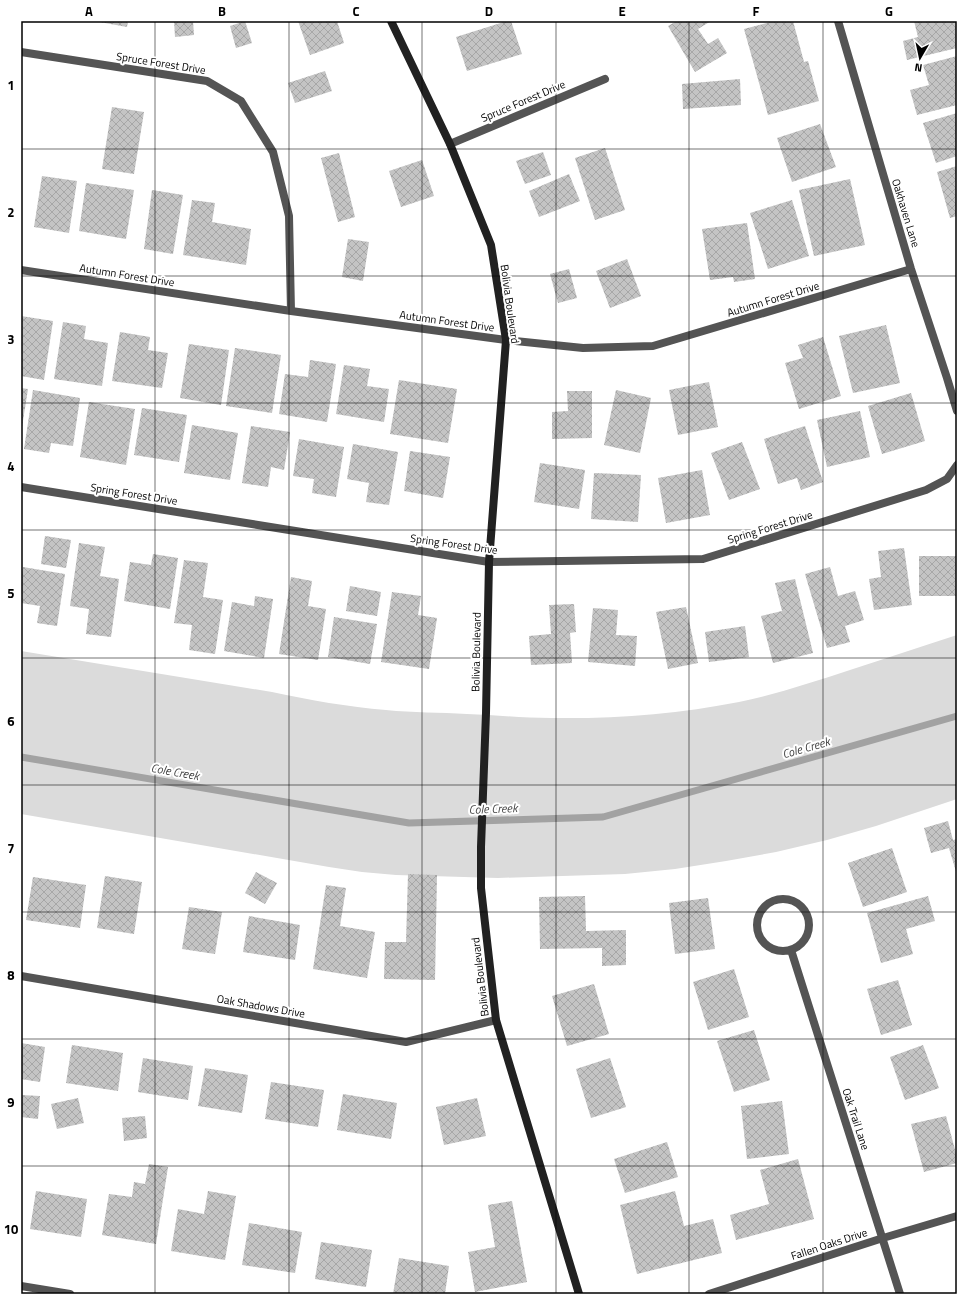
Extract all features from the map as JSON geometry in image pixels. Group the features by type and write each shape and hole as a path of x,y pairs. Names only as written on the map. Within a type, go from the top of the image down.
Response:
{"street":[{"name":"Bolivia Boulevard","path":"391,21 450,144 491,245 506,340 489,562 481,888 496,1020 579,1294"},
{"name":"Oakhaven Lane","path":"838,21 911,269 948,378 957,411"},
{"name":"Spruce Forest Drive","path":"21,52 207,81 241,101 273,152 289,216 291,311"},
{"name":"Spruce Forest Drive","path":"450,144 605,79"},
{"name":"Autumn Forest Drive","path":"21,270 291,311 506,340 584,348 653,346 911,269"},
{"name":"Spring Forest Drive","path":"21,487 489,562 703,559 926,490 947,479 957,465"},
{"path":"786,899 796,902 804,908 809,917 810,927 807,937 800,946 791,950 781,952 771,948 763,942 758,933 757,923 760,913 766,905 775,900 786,899"},
{"name":"Oak Trail Lane","path":"791,950 900,1294"},
{"name":"Oak Shadows Drive","path":"21,976 406,1042 496,1020"},
{"name":"Fallen Oaks Drive","path":"709,1294 883,1238 957,1216"},
{"path":"21,1286 70,1294"}],"shaded area":[{"path":"957,635 957,799 876,826 827,840 776,852 675,869 625,874 498,878 396,875 329,867 21,814 21,651 372,709 530,718 575,718 622,717 669,713 739,702 809,683"}],"building":[{"path":"94,21 128,21 127,27"},
{"path":"174,21 193,21 194,35 175,37"},
{"path":"245,21 252,43 236,48 230,26"},
{"path":"298,21 337,21 344,43 310,55"},
{"path":"511,21 522,54 467,71 456,37"},
{"path":"677,21 711,21 698,29 708,44 718,38 727,53 695,72 668,26"},
{"path":"774,21 793,21 804,62 808,61 819,101 768,115 744,29"},
{"path":"914,21 957,21 957,48 907,60 903,41 918,37"},
{"path":"957,56 957,105 917,115 910,90 929,85 923,65"},
{"path":"325,71 332,91 295,103 288,83"},
{"path":"740,79 741,105 683,109 682,84"},
{"path":"112,107 144,112 134,174 102,169"},
{"path":"957,113 957,156 936,163 923,123"},
{"path":"820,124 836,167 792,182 777,138"},
{"path":"605,148 625,210 595,220 575,158"},
{"path":"543,152 551,175 525,184 516,161"},
{"path":"339,153 355,217 338,222 321,158"},
{"path":"422,160 434,196 401,207 389,171"},
{"path":"957,166 957,216 950,218 937,172"},
{"path":"569,174 580,201 539,217 529,191"},
{"path":"42,176 77,181 69,233 34,227"},
{"path":"850,179 865,245 814,256 799,190"},
{"path":"86,183 134,190 126,239 79,231"},
{"path":"152,190 183,195 173,254 144,249"},
{"path":"192,200 215,203 212,222 251,229 246,265 183,255"},
{"path":"792,200 809,256 768,269 750,213"},
{"path":"747,223 755,279 734,282 733,277 710,280 702,229"},
{"path":"348,239 369,242 363,281 342,277"},
{"path":"627,259 641,296 610,308 596,271"},
{"path":"569,269 577,298 558,303 550,274"},
{"path":"21,316 53,321 44,380 21,376"},
{"path":"63,322 86,326 84,339 108,343 102,386 54,379"},
{"path":"886,325 900,383 853,393 839,336"},
{"path":"120,332 150,337 148,350 168,353 162,388 112,381"},
{"path":"823,337 841,396 799,409 785,363 803,358 798,345"},
{"path":"189,344 229,350 221,405 180,398"},
{"path":"235,348 281,355 272,413 226,406"},
{"path":"310,360 336,364 327,422 279,414 285,374 308,377"},
{"path":"344,365 370,369 367,386 389,389 384,422 336,414"},
{"path":"399,380 457,389 448,443 390,434"},
{"path":"709,382 718,427 678,435 669,390"},
{"path":"21,388 28,389 22,427 21,427"},
{"path":"33,390 80,398 73,446 51,443 49,453 24,449"},
{"path":"616,390 651,398 640,453 604,445"},
{"path":"567,391 592,391 592,438 552,439 552,412 568,411"},
{"path":"911,393 925,441 882,454 868,406"},
{"path":"89,402 135,409 126,465 80,457"},
{"path":"142,408 187,415 179,462 134,455"},
{"path":"860,411 870,457 827,467 817,420"},
{"path":"192,425 238,433 230,480 184,473"},
{"path":"251,426 290,432 284,470 271,467 268,487 242,483"},
{"path":"805,426 823,482 801,490 797,478 778,484 764,439"},
{"path":"299,439 344,447 336,497 312,493 314,479 293,476"},
{"path":"742,442 760,489 729,500 711,453"},
{"path":"353,444 398,452 389,505 366,502 369,483 347,479"},
{"path":"410,451 450,457 443,498 404,491"},
{"path":"540,463 585,470 579,509 534,502"},
{"path":"702,470 710,515 666,523 658,478"},
{"path":"594,473 641,475 638,522 591,519"},
{"path":"45,536 71,540 66,568 41,564"},
{"path":"79,543 105,547 100,576 119,579 111,637 86,634 89,609 70,606"},
{"path":"904,548 912,605 874,610 869,579 881,577 878,551"},
{"path":"153,554 178,558 170,609 124,601 130,562 151,565"},
{"path":"919,556 957,556 957,596 919,596"},
{"path":"184,560 208,563 203,597 223,600 215,654 189,650 192,625 174,623"},
{"path":"23,567 65,574 57,626 37,623 40,606 21,603 21,578"},
{"path":"830,567 838,596 855,591 864,620 845,626 850,642 827,648 805,574"},
{"path":"291,577 312,581 308,606 326,609 318,660 279,654"},
{"path":"795,579 813,653 773,663 761,616 782,611 775,583"},
{"path":"350,586 381,592 377,616 346,611"},
{"path":"392,592 421,596 418,615 437,618 429,669 381,662"},
{"path":"255,596 273,599 264,658 224,651 232,602 254,606"},
{"path":"574,604 576,632 570,633 572,663 531,665 529,636 551,634 549,605"},
{"path":"686,607 698,663 668,669 656,612"},
{"path":"593,608 618,610 616,635 637,636 635,666 588,662"},
{"path":"334,617 377,624 370,664 328,657"},
{"path":"745,626 749,657 709,662 705,632"},
{"path":"948,821 953,840 957,839 957,875 949,848 931,853 924,828"},
{"path":"892,848 907,892 863,907 848,863"},
{"path":"256,872 277,883 265,904 245,893"},
{"path":"408,874 437,875 435,980 384,979 385,942 406,942"},
{"path":"105,876 142,882 134,934 97,928"},
{"path":"33,877 86,885 80,928 26,920"},
{"path":"326,885 346,888 340,926 375,932 367,978 313,969"},
{"path":"585,896 586,931 626,930 626,965 602,966 602,948 540,949 539,897"},
{"path":"928,896 935,921 906,929 913,954 881,963 867,913"},
{"path":"708,898 715,949 675,954 669,903"},
{"path":"189,907 222,912 215,954 182,949"},
{"path":"249,916 300,925 295,960 243,952"},
{"path":"734,969 749,1017 708,1030 693,982"},
{"path":"898,980 912,1025 881,1035 867,989"},
{"path":"594,984 609,1034 567,1046 552,996"},
{"path":"754,1030 770,1080 734,1092 717,1041"},
{"path":"21,1043 45,1047 40,1082 21,1079"},
{"path":"72,1045 123,1053 118,1091 66,1083"},
{"path":"923,1045 939,1088 905,1100 890,1057"},
{"path":"143,1058 193,1066 188,1100 138,1092"},
{"path":"610,1058 626,1107 591,1118 576,1069"},
{"path":"205,1068 248,1075 242,1113 198,1106"},
{"path":"271,1082 324,1090 318,1127 265,1119"},
{"path":"343,1094 397,1103 391,1139 337,1130"},
{"path":"21,1095 40,1096 38,1119 21,1117"},
{"path":"78,1098 84,1123 57,1129 51,1104"},
{"path":"477,1098 486,1136 444,1145 436,1107"},
{"path":"782,1101 789,1154 747,1159 741,1106"},
{"path":"145,1116 147,1138 124,1141 122,1118"},
{"path":"946,1116 957,1157 957,1163 924,1172 911,1124"},
{"path":"667,1142 678,1177 625,1193 614,1159"},
{"path":"798,1159 814,1219 736,1240 730,1215 769,1204 760,1170"},
{"path":"149,1164 168,1167 156,1244 102,1235 109,1194 132,1197 134,1182 145,1184"},
{"path":"36,1191 87,1199 81,1237 30,1229"},
{"path":"208,1191 236,1196 225,1260 171,1251 178,1209 204,1214"},
{"path":"675,1191 684,1226 713,1219 722,1253 637,1274 620,1205"},
{"path":"512,1201 527,1282 475,1292 468,1252 495,1247 488,1205"},
{"path":"249,1223 302,1232 295,1273 242,1265"},
{"path":"321,1242 372,1250 366,1287 315,1279"},
{"path":"399,1258 449,1266 445,1294 393,1294"}],"waterway":[{"name":"Cole Creek","path":"21,757 409,823 603,817 957,716"}]}
